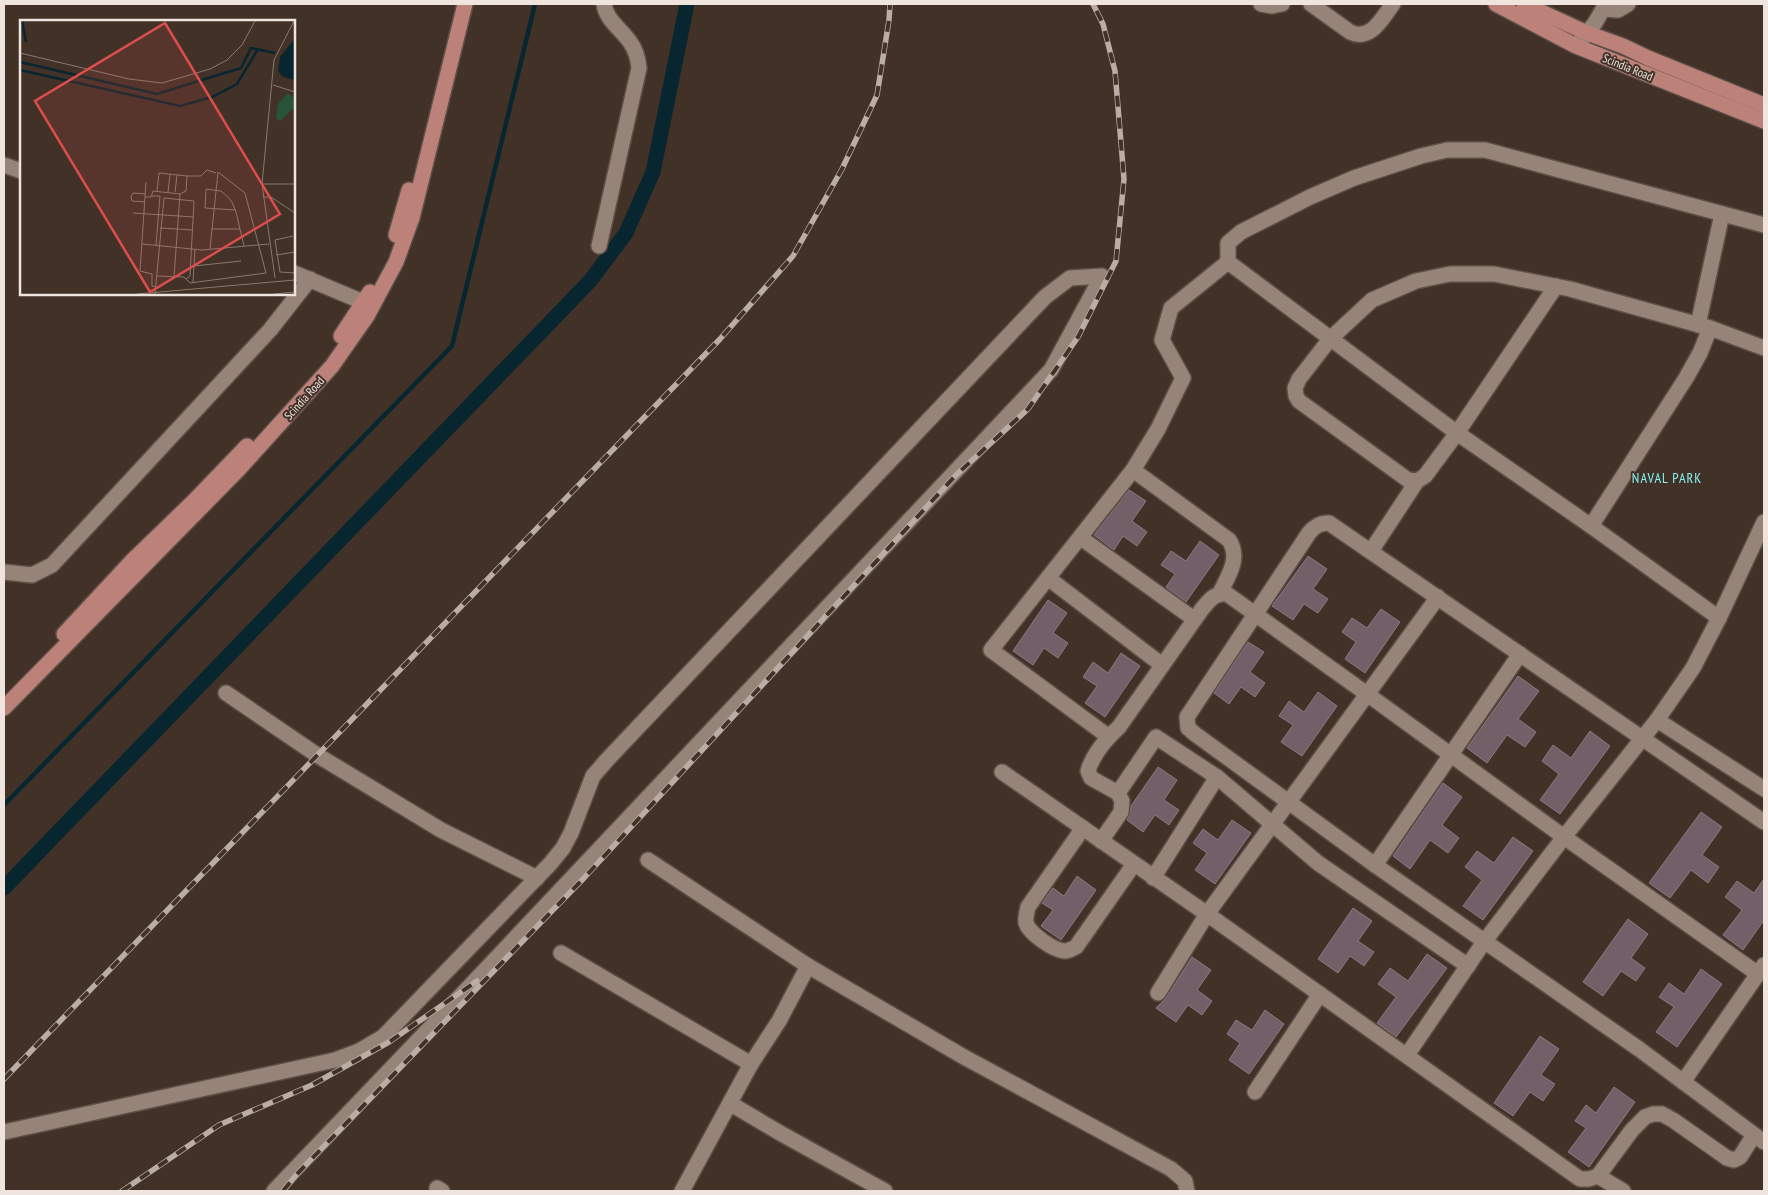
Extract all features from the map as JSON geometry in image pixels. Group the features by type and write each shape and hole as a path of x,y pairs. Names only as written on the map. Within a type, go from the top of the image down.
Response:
{"main road":[{"path":"4,696 131,562 194,502 328,356 369,293 396,238 455,4"},
{"name":"Scindia Road","path":"4,708 238,470 332,366 367,316 396,262 412,218 464,4"},
{"name":"Scindia Road","path":"1496,4 1576,46 1764,121"},
{"name":"Scindia Road","path":"1524,4 1587,33 1623,46 1764,105"}],"street":[{"path":"599,246 639,68 634,49 608,17 604,4"},
{"path":"1261,4 1272,6 1282,4"},
{"path":"1311,4 1357,36 1365,35 1372,31 1394,4"},
{"path":"1576,46 1605,6 1618,10 1628,4"},
{"path":"1638,71 1648,58"},
{"path":"1228,262 1228,243 1241,232 1310,197 1354,178 1447,150 1485,150 1764,225"},
{"path":"4,165 20,171"},
{"path":"1591,526 1700,353 1722,214"},
{"path":"1228,262 1457,433 1720,618"},
{"path":"1109,737 991,650 1082,538 1133,470 1158,429 1184,378 1162,340 1171,308 1228,262"},
{"path":"295,272 363,302"},
{"path":"1417,481 1408,480 1299,401 1295,388 1299,379 1330,339 1372,300 1416,281 1450,274 1494,274 1556,286 1704,327 1764,348"},
{"path":"4,1132 335,1060 358,1051 383,1037 537,878 563,848 594,776 606,761 1045,297 1070,278 1102,276 1050,370 477,979 274,1191"},
{"path":"4,572 32,575 52,565 270,330 310,279"},
{"path":"1371,551 1417,481 1425,476 1457,433 1556,286"},
{"path":"1101,841 1120,812 1122,801 1118,793 1091,778 1088,771 1090,764 1109,737 1119,727 1194,619 1211,599 1220,593 1235,558 1233,547 1229,540 1133,470"},
{"path":"1407,1055 1484,942 1657,720 1693,668 1720,618 1764,522"},
{"path":"1002,772 1207,914 1580,1179 1598,1176 1632,1130 1646,1117 1653,1114 1662,1114 1673,1120 1727,1158 1734,1160 1740,1157 1759,1139 1639,1049 1288,803 1188,728 1187,717 1309,533 1315,527 1329,523 1764,822"},
{"path":"1082,538 1194,619"},
{"path":"1048,578 1162,665"},
{"path":"1220,593 1227,594 1256,614 1564,838 1761,970 1683,1082"},
{"path":"1158,993 1207,914 1438,597"},
{"path":"1375,865 1520,654"},
{"path":"226,693 318,756 433,825 537,878"},
{"path":"1657,720 1764,789"},
{"path":"1118,793 1156,737 1217,777 1318,863 1468,966"},
{"path":"1153,878 1217,777"},
{"path":"1083,828 1028,907 1025,920 1027,926 1041,939 1063,951 1076,947 1134,864"},
{"path":"648,860 808,966 964,1057 1171,1169 1185,1181 1188,1191"},
{"path":"561,953 752,1064"},
{"path":"682,1191 752,1064 779,1021 808,966"},
{"path":"1255,1092 1320,994"},
{"path":"731,1104 885,1191"},
{"path":"1598,1176 1623,1191"}],"building":[{"path":"1129,490 1146,501 1132,521 1147,532 1137,546 1123,536 1114,550 1094,535"},
{"path":"1200,541 1219,555 1186,602 1166,587 1175,574 1161,565 1171,551 1186,561"},
{"path":"1308,556 1327,569 1313,589 1328,599 1318,613 1304,604 1293,620 1272,606"},
{"path":"1048,600 1067,613 1053,633 1068,643 1058,658 1044,648 1033,665 1013,651"},
{"path":"1381,609 1400,622 1365,673 1345,659 1356,642 1342,632 1352,618 1367,628"},
{"path":"1248,642 1264,652 1250,672 1265,683 1255,697 1241,687 1229,704 1214,693"},
{"path":"1121,653 1140,666 1105,717 1085,703 1097,686 1083,677 1093,662 1108,673"},
{"path":"1518,676 1539,691 1518,719 1536,732 1525,747 1507,735 1487,763 1467,748"},
{"path":"1318,692 1337,706 1302,756 1281,742 1293,725 1279,716 1289,701 1304,712"},
{"path":"1590,731 1610,746 1560,814 1540,800 1559,774 1542,761 1553,745 1571,758"},
{"path":"1158,767 1177,780 1164,800 1179,810 1169,825 1155,815 1143,832 1127,820 1131,806"},
{"path":"1443,783 1462,797 1442,825 1459,838 1448,853 1430,840 1410,869 1393,856"},
{"path":"1701,812 1722,827 1702,855 1719,867 1708,883 1691,870 1670,898 1649,883"},
{"path":"1232,820 1251,833 1215,884 1195,870 1207,853 1193,843 1203,829 1218,840"},
{"path":"1513,837 1533,851 1483,920 1463,906 1482,880 1465,867 1477,851 1494,863"},
{"path":"1077,876 1096,890 1061,940 1041,926 1053,910 1042,903 1053,888 1064,896"},
{"path":"1764,879 1764,920 1743,950 1723,935 1742,910 1725,897 1737,881 1754,893"},
{"path":"1353,908 1372,921 1358,941 1374,952 1364,966 1350,956 1338,973 1318,959"},
{"path":"1628,919 1648,934 1631,958 1645,968 1636,981 1621,971 1603,996 1583,982"},
{"path":"1427,954 1447,968 1396,1037 1377,1023 1396,997 1378,984 1390,968 1408,981"},
{"path":"1192,957 1211,970 1197,990 1212,1001 1202,1015 1188,1005 1176,1022 1156,1008 1166,998"},
{"path":"1701,969 1722,984 1677,1047 1656,1032 1674,1007 1659,997 1669,983 1684,994"},
{"path":"1265,1010 1284,1024 1249,1074 1229,1060 1240,1043 1227,1034 1236,1020 1252,1030"},
{"path":"1540,1036 1559,1049 1541,1075 1555,1084 1543,1101 1530,1092 1513,1116 1494,1103"},
{"path":"1614,1087 1635,1102 1589,1167 1568,1152 1586,1128 1575,1121 1586,1105 1596,1113"}],"waterway":[{"path":"4,805 452,346 535,4"},
{"path":"4,888 590,281 626,233 653,172 687,4"}],"railway":[{"path":"4,1079 720,339 793,256 842,169 877,95 890,4"},
{"path":"283,1191 297,1174 584,878 956,475 1028,409 1078,337 1116,261 1124,179 1115,71 1103,24 1093,4"},
{"path":"122,1191 219,1125 312,1085 389,1042 477,981"}],"district":[{"name":"NAVAL PARK","path":"1667,478"}]}
